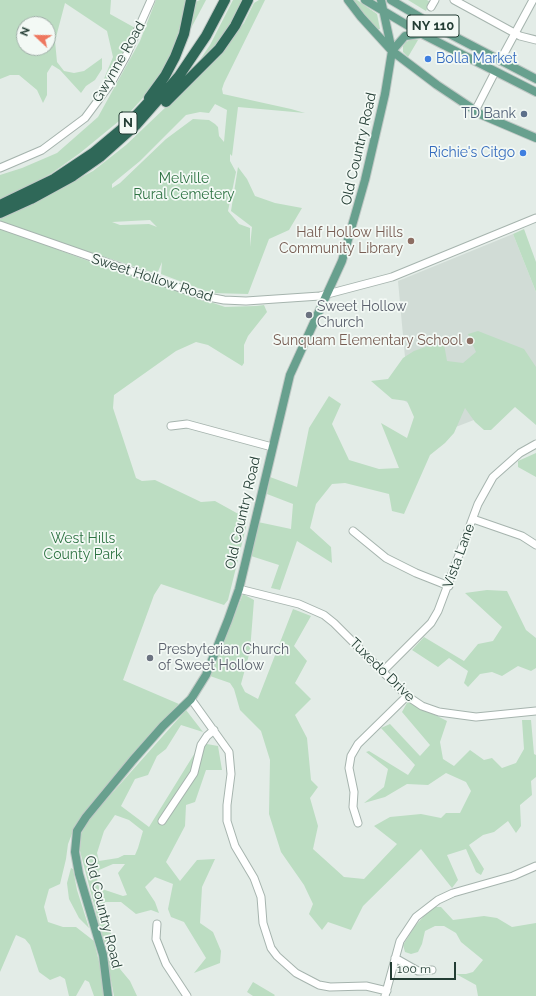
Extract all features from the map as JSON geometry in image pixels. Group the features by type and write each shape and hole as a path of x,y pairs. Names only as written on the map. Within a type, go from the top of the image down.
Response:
{"highway":[{"path":"136,116 165,76 175,57 184,34 191,0"},
{"name":"N","path":"0,205 40,187 68,170 106,143 136,116 163,86 182,60 199,34 217,0"},
{"name":"N","path":"0,213 31,200 73,176 124,137 148,113 179,76 206,36 225,0"},
{"path":"124,137 144,123 214,55 235,26 248,0"}],"main road":[{"path":"348,0 361,18 392,51 437,85 475,111 494,121 536,138"},
{"name":"NY 110","path":"365,0 422,34 536,92"},
{"name":"Old Country Road","path":"108,996 103,955 79,874 75,852 77,831 86,817 133,760 163,726 191,699 209,667 239,589 290,375 342,261 359,206 385,94 392,51 381,0"},
{"name":"NY 110","path":"391,0 425,21 536,79"},
{"path":"392,51 406,36 422,34"}],"street":[{"name":"Gwynne Road","path":"0,168 42,150 85,118 115,76 151,0"},
{"path":"431,7 435,0"},
{"path":"454,0 516,33 536,40"},
{"path":"500,61 533,0"},
{"path":"475,111 495,72"},
{"name":"Sweet Hollow Road","path":"0,225 214,299 246,301 308,297 328,294 404,273 536,218"},
{"path":"171,426 187,424 272,447"},
{"name":"Vista Lane","path":"383,671 430,623 448,586 484,490 493,477 520,453 536,444"},
{"path":"473,519 522,536 536,545"},
{"path":"353,531 386,558 416,573 448,586"},
{"name":"Tuxedo Drive","path":"239,589 300,604 324,615 334,623 407,696 413,701 439,712 458,715 495,716 536,711"},
{"path":"358,823 353,807 354,792 349,768 351,756 358,744 407,696"},
{"path":"191,699 228,752 231,766 227,820 230,832 235,846 254,878 261,897 263,923 271,948 276,956 296,973 319,984 330,986 366,986 386,993 400,941 416,917 438,900 466,888 513,876 536,866"},
{"path":"162,821 194,774 201,745 206,736 214,730"},
{"path":"157,924 156,939 166,964 187,996"},
{"path":"395,958 418,971 432,970"}],"shaded area":[{"name":"Sunquam Elementary School","path":"513,234 536,292 536,396 448,430 399,397 408,390 398,281"}],"green space":[{"path":"0,0 111,0 110,14 137,29 106,84 99,91 113,57 107,31 65,3 56,37 56,16 16,16 16,56 56,56 56,52 57,62 64,71 74,73 84,71 102,58 102,69 95,80 86,86 81,93 60,70 52,65 47,73 47,95 43,103 37,90 19,75 10,75 0,79"},
{"path":"156,0 188,0 177,47 152,88 130,112 80,153 52,173 0,201 0,175 22,168 57,153 98,117 140,41"},
{"path":"200,0 206,0 189,32 193,3"},
{"path":"233,0 243,0 226,36 193,70 210,45"},
{"name":"Melville Rural Cemetery","path":"259,0 265,0 224,83 222,89 223,94 305,113 238,107 232,156 230,154 230,161 236,172 228,211 239,224 250,228 250,247 252,227 231,211 238,167 247,179 255,196 275,203 302,208 289,230 269,239 248,294 211,293 161,274 162,262 157,274 99,255 94,255 0,222 0,217 31,204 93,171 126,145 188,86 244,23 254,3","holes":["215,104 227,110 224,142 219,136 218,127 215,124 209,120 193,119 166,139 120,183 112,188 112,184 140,161 186,115 200,112 209,113","150,220 157,227 149,224 120,225 112,222"]},
{"path":"351,0 357,0 377,14 380,29 376,29"},
{"path":"408,0 427,0 430,2 426,11"},
{"path":"412,39 418,40 408,57 403,52 403,46 406,42"},
{"name":"West Hills County Park","path":"0,228 83,259 225,307 264,305 267,312 248,336 244,345 244,363 242,366 208,345 196,342 176,351 114,395 113,408 136,478 142,481 155,480 201,502 215,501 242,516 246,527 228,600 224,605 161,584 154,595 123,680 179,704 122,768 75,826 68,844 60,884 49,889 44,907 48,922 63,927 76,927 94,941 101,970 104,996 94,996 89,982 85,980 76,996 69,996 65,979 60,976 50,980 39,972 30,945 25,939 16,935 0,972"},
{"path":"524,229 536,262 536,292 513,234"},
{"path":"478,331 524,349 536,367 536,425 515,407 491,430 484,430 475,422 465,408 454,433 445,443 430,455 404,514 392,511 389,494 345,483 332,484 316,504 310,528 331,547 332,563 297,541 280,590 271,588 279,565 251,556 258,522 291,529 293,504 267,494 270,477 297,487 309,428 329,396 341,404 332,424 349,460 379,469 399,468 381,423 407,438 414,417 407,401 392,399 371,381 388,379 403,358 414,351 431,345 444,344 447,361 463,363 476,352 468,334"},
{"path":"536,453 536,477 518,467 518,461"},
{"path":"487,590 507,591 526,630 536,638 536,668 531,671 518,666 502,676 492,672 480,674 468,687 464,683 468,671 449,658 438,667 412,650 424,637 464,661 478,644 493,641 502,627 465,593"},
{"path":"243,594 254,600 250,651 241,684 245,692 258,699 293,609 311,616 294,646 307,661 295,683 311,699 295,715 307,738 311,780 318,787 310,798 318,826 313,849 344,877 364,879 397,844 374,826 390,817 421,814 441,818 446,813 460,813 471,791 466,782 446,773 428,785 407,784 385,797 364,803 384,787 388,769 366,752 369,751 408,775 415,765 381,728 390,724 420,756 430,745 402,712 408,701 447,721 440,742 443,759 454,766 470,750 484,760 492,758 502,768 516,763 524,749 522,720 531,720 534,754 536,755 536,777 531,781 532,795 520,805 521,826 516,833 508,821 494,832 483,835 469,845 484,869 481,875 476,872 466,849 447,855 458,880 452,888 421,849 363,906 351,930 328,922 322,930 309,914 313,904 304,885 281,852 269,814 270,760 261,731 240,710 234,689 230,683 210,676"},
{"path":"186,710 203,732 181,725 166,749 157,756 148,775 135,779 121,806 149,827 201,743 218,746 222,770 206,770 195,802 186,805 185,826 166,862 180,881 197,860 215,859 202,887 200,923 213,932 221,951 220,963 194,973 206,958 184,922 171,917 168,909 173,884 155,877 145,887 155,902 159,913 151,910 136,914 121,902 105,902 115,955 120,969 130,981 137,996 114,996 102,935 80,851 81,834 90,818","holes":["115,815 129,820 143,831 138,848 135,855 124,855 118,858 99,861 97,853 104,831","113,864 125,864 118,873 127,895 123,896 99,888 97,878 99,870"]},
{"path":"71,868 73,869 77,890 89,928 79,918 69,899 67,883"},
{"path":"432,907 441,907 453,920 484,916 497,918 512,927 536,923 536,996 478,996 476,985 456,974 473,972 483,960 461,942 456,933 444,926 435,926 425,931 422,944 418,952 411,954 405,952 403,945 415,926"},
{"path":"253,982 275,995 253,996 247,992"}],"place":[{"name":"Bolla Market","path":"428,59"},
{"name":"TD Bank","path":"524,114"},
{"name":"Richie's Citgo","path":"523,153"},
{"name":"Half Hollow Hills Community Library","path":"411,241"},
{"name":"Sweet Hollow Church","path":"309,315"},
{"name":"Sunquam Elementary School","path":"470,341"},
{"name":"Presbyterian Church of Sweet Hollow","path":"150,658"}]}
